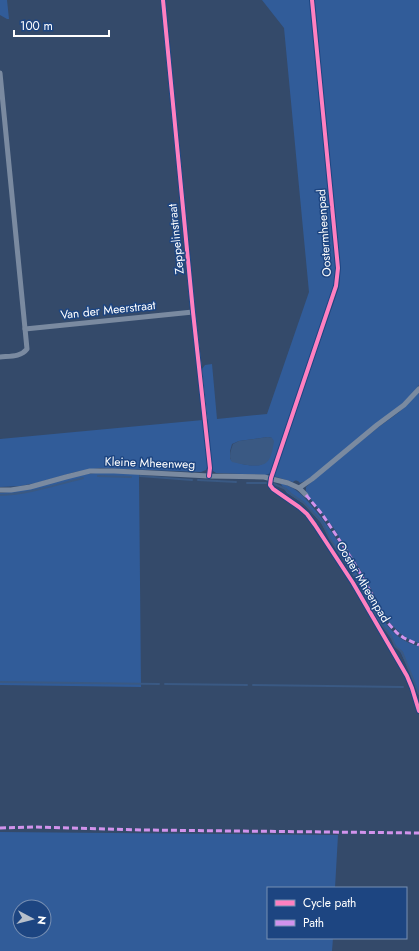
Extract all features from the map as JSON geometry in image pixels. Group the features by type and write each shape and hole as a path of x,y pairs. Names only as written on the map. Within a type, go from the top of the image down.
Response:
{"street":[{"name":"Zeppelinstraat","path":"163,0 193,312 205,418"},
{"path":"0,73 27,349 20,355 0,357"},
{"name":"Van der Meerstraat","path":"25,329 193,312"},
{"path":"299,488 404,405 419,389"},
{"name":"Kleine Mheenweg","path":"0,490 30,487 80,473 106,470 210,476 264,477 288,483 299,488 306,495"}],"shaded area":[{"path":"0,0 7,0 9,19 0,15"},
{"path":"262,0 310,0 336,278 271,473 266,475 216,473 213,471 212,467 202,369 205,365 212,364 217,419 267,414 309,292 284,28","holes":["268,437 272,438 261,465 245,465 230,459 232,444 239,441"]},
{"path":"313,0 419,0 419,385 409,398 308,480 300,483 298,481 293,482 273,476 339,287 340,278"},
{"path":"419,392 419,643 410,640 401,634 389,622 363,574 333,527 309,497 306,487 325,470 398,413"},
{"path":"203,420 208,465 206,470 201,472 100,468 75,472 36,483 20,486 0,487 0,439"},
{"path":"268,437 272,438 274,441 271,455 267,462 255,466 232,462 230,456 233,444 239,441"},
{"path":"105,472 139,474 141,687 0,685 0,493 26,489 77,476"},
{"path":"280,483 291,487 300,493 323,520 344,550 388,626 401,638 409,643 419,646 419,693 401,653 378,620 356,580 321,523 304,504 287,493"},
{"path":"0,832 338,835 335,887 267,887 267,939 333,939 332,951 0,951"}],"waterway":[{"path":"98,476 131,477"},
{"path":"140,476 192,480"},
{"path":"0,495 32,491 83,478"},
{"path":"198,480 236,482"},
{"path":"247,483 266,483"},
{"path":"274,484 286,489 303,502 322,522 330,539 363,588 378,620 391,636 395,646 402,652 419,694"},
{"path":"0,682 159,684"},
{"path":"165,684 247,685"},
{"path":"253,685 403,687"}],"marked path":[{"path":"306,495 322,514 346,550 388,623 404,638 419,645"},
{"path":"0,828 36,827 144,830 419,833"}],"cycle path":[{"path":"163,0 193,312 210,468 209,476"},
{"name":"Oostermheenpad","path":"312,0 338,268 336,286 271,478 270,485 273,489 307,514 315,525 353,583 407,676 419,711"}]}
